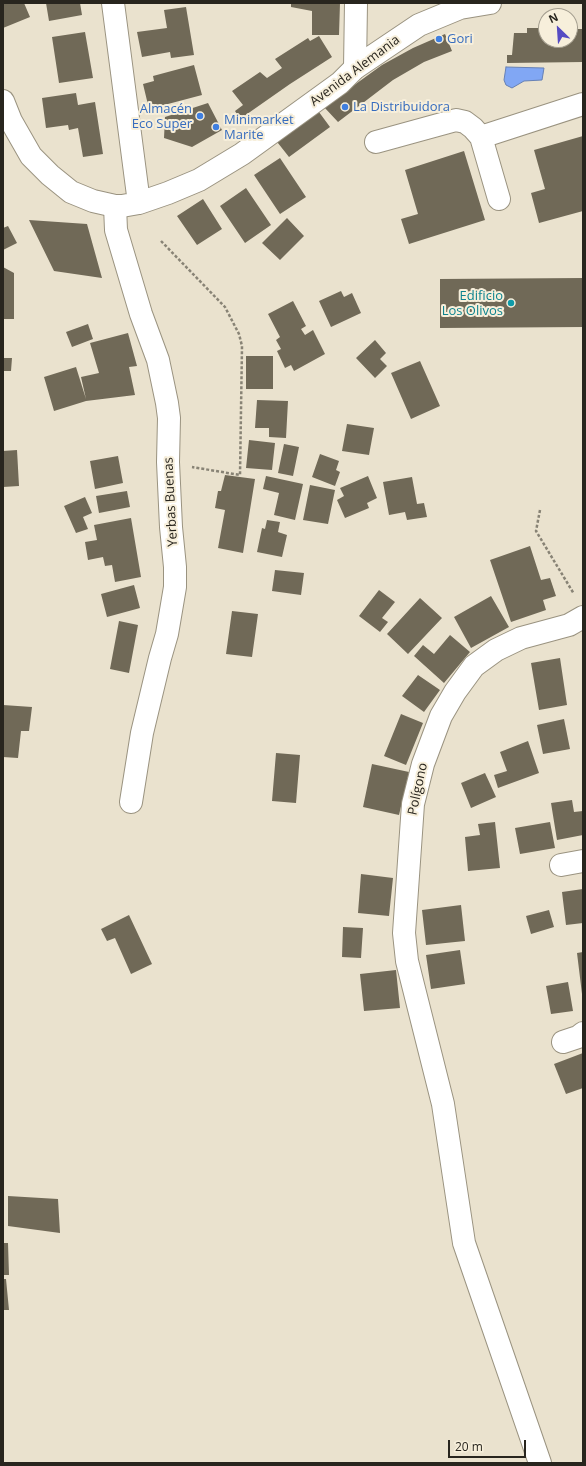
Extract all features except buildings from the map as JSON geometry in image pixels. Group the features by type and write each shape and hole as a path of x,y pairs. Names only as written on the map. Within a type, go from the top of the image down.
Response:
{"street":[{"path":"113,3 139,203"},
{"path":"355,68 356,3"},
{"name":"Avenida Alemania","path":"3,101 11,121 31,156 50,175 71,192 93,201 115,206 139,203 199,180 242,154 340,83 355,68 419,25 460,6 490,3"},
{"path":"481,137 583,104"},
{"path":"376,142 456,120 464,122 473,128 481,137 499,199"},
{"name":"Yerbas Buenas","path":"115,206 116,230 141,314 158,360 170,418 168,462 171,527 175,567 175,587 167,634 142,733 131,802"},
{"name":"Polígono","path":"540,1463 464,1244 444,1104 407,961 404,933 413,804 423,764 441,716 455,692 474,666 496,650 520,638 569,625 579,607"},
{"path":"561,865 583,860"},
{"path":"563,1042 583,1033"}],"path":[{"path":"161,241 225,307 239,334 242,346 240,475 168,462"},
{"path":"540,510 536,531 579,607"}],"water":[{"path":"506,67 544,68 542,80 524,81 512,88 506,85 504,80"}],"place":[{"name":"Gori","path":"439,39"},
{"name":"La Distribuidora","path":"345,107"},
{"name":"Almacén Eco Super","path":"200,116"},
{"name":"Minimarket Marite","path":"216,127"},
{"name":"Edificio Los Olivos","path":"511,303"}]}
